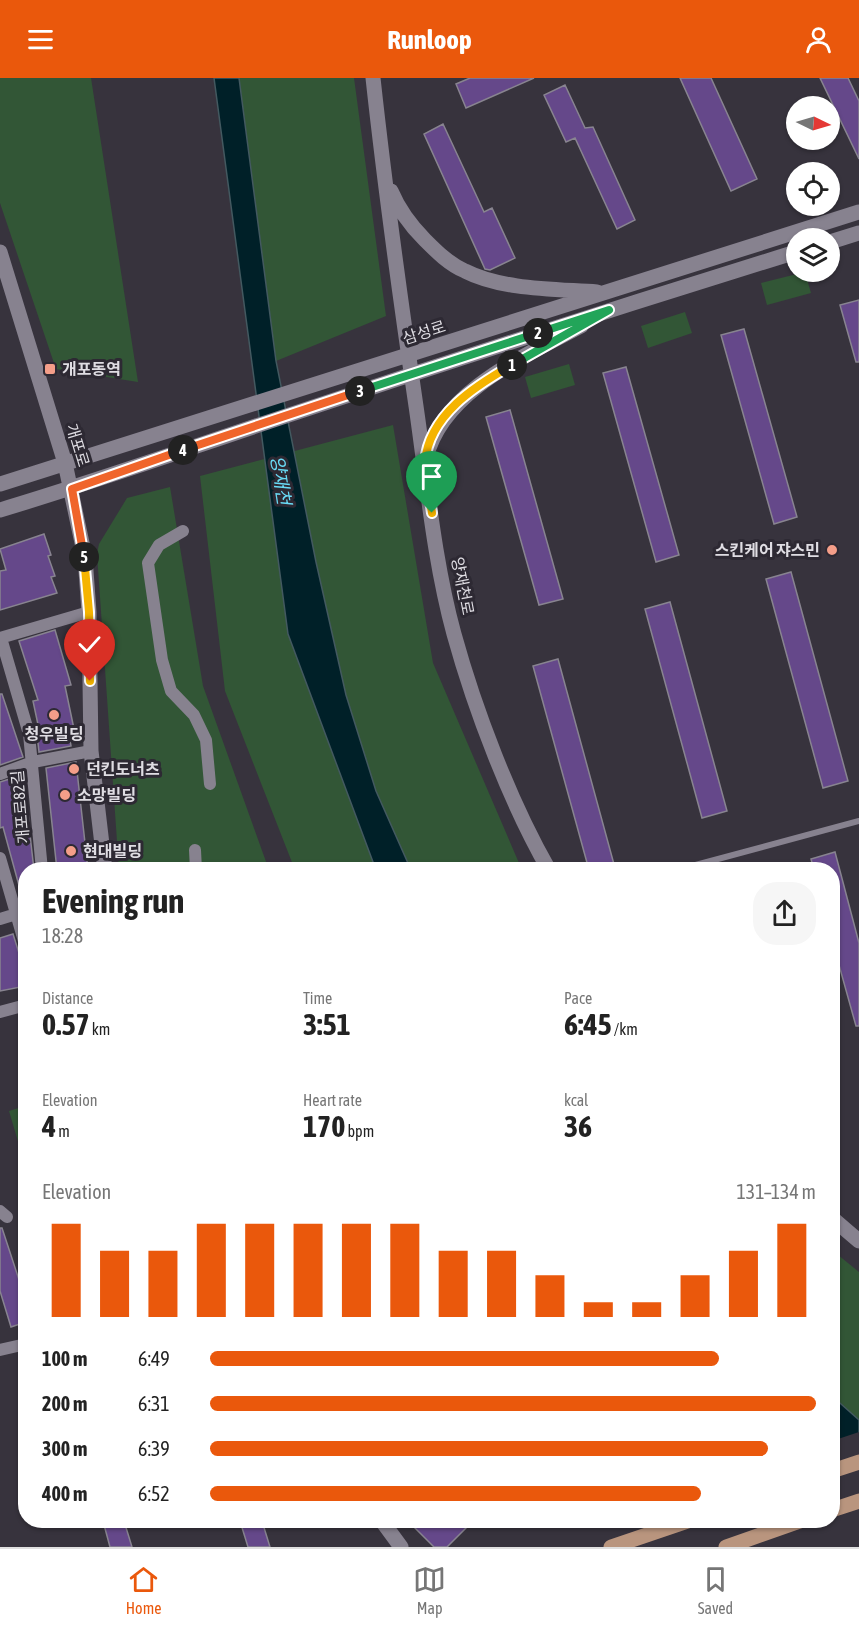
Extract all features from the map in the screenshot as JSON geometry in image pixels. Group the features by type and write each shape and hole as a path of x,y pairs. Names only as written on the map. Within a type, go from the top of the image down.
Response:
{"main road":[{"name":"양재천로","path":"373,78 383,172 425,464 440,563 454,634 484,723 516,803 545,862"},
{"path":"383,172 399,209 440,255 464,271 484,279 537,288 606,293"},
{"name":"삼성로","path":"0,484 859,212"},
{"path":"840,239 859,232"},
{"name":"개포로","path":"0,252 65,463 84,557 89,612 92,751 104,862"},
{"path":"0,510 72,489 173,453 609,310 786,255"},
{"path":"425,464 434,434 458,402 502,371 609,310"},
{"path":"840,1225 859,1241"},
{"path":"840,1468 859,1462"},
{"path":"840,1507 859,1501"},
{"path":"387,1528 401,1547"},
{"path":"612,1547 668,1528"},
{"path":"726,1547 779,1528"}],"street":[{"path":"183,531 159,545 148,563 165,670 171,691 194,715 206,740 210,784"},
{"name":"개포로82길","path":"41,862 29,734 1,638 89,612"},
{"path":"0,774 33,762 92,751"},
{"path":"195,850 196,862"},
{"name":"개포로82길","path":"0,858 18,905"},
{"path":"0,919 18,914"},
{"path":"0,1012 18,1007"},
{"path":"0,1350 18,1346"}],"lane":[{"path":"707,862 859,821"}],"green space":[{"path":"0,78 91,78 138,382 56,369 0,203"},
{"path":"239,78 354,78 386,316 276,361"},
{"path":"786,277 786,282 808,282 811,293 767,305 761,283"},
{"path":"685,312 692,333 648,348 641,326"},
{"path":"569,364 575,385 531,398 525,377"},
{"path":"393,425 433,663 519,862 292,862 225,691 200,476"},
{"path":"170,487 203,686 266,862 118,862 97,554 99,544 127,498"},
{"path":"18,1108 18,1141 9,1111"},
{"path":"840,1257 859,1272 859,1425 840,1431"}],"water":[{"name":"양재천","path":"214,78 239,78 276,361 316,562 346,695 376,791 407,862 373,862 288,634"},
{"path":"840,1403 859,1420 859,1466 840,1446"}],"pier":[{"path":"859,1432 859,1469 840,1451 840,1438"}],"building":[{"path":"470,78 534,78 466,108 456,84"},
{"path":"680,78 711,78 757,179 731,191"},
{"path":"820,78 848,78 859,101 859,159 840,120 840,96 829,96"},
{"path":"565,85 585,128 593,127 635,220 617,229 575,138 566,142 544,95"},
{"path":"443,124 484,212 492,208 515,258 490,270 485,269 424,134"},
{"path":"859,300 859,362 856,362 840,305"},
{"path":"744,329 797,517 774,524 721,335"},
{"path":"626,367 679,555 656,562 603,373"},
{"path":"510,410 563,599 539,605 486,417"},
{"path":"44,534 55,576 51,577 57,593 0,610 0,571 6,570 0,549"},
{"path":"791,572 848,781 823,788 766,579"},
{"path":"670,602 727,811 702,818 645,609"},
{"path":"55,630 71,685 65,686 74,729 68,730 71,746 39,752 37,734 40,734 33,701 38,700 19,641"},
{"path":"558,659 613,862 587,862 533,666"},
{"path":"0,694 2,694 23,757 0,765"},
{"name":"소망빌딩","path":"76,762 87,862 56,862 46,768"},
{"path":"19,776 27,805 29,821 26,821 33,862 18,862 18,882 3,827 0,828 0,782"},
{"path":"835,852 838,862 812,862 811,859"},
{"path":"840,871 859,943 859,1026 856,1026 840,969"},
{"path":"13,934 18,950 18,988 0,991 0,938"},
{"path":"0,1228 2,1228 18,1277 18,1325 11,1327 0,1291"},
{"path":"105,1528 126,1528 132,1547 110,1547"},
{"path":"242,1528 264,1528 270,1547 248,1547"},
{"path":"415,1528 466,1528 447,1547 434,1547"}],"place":[{"name":"개포동역","path":"50,369"},
{"name":"스킨케어 쟈스민","path":"832,550"},
{"name":"청우빌딩","path":"54,715"},
{"name":"던킨도너츠","path":"74,769"},
{"name":"소망빌딩","path":"65,795"},
{"name":"현대빌딩","path":"71,851"}],"route":[{"path":"90,681 89,612 84,557 72,489 173,453 609,310 477,387 444,417 434,434 425,464 432,513"}]}
